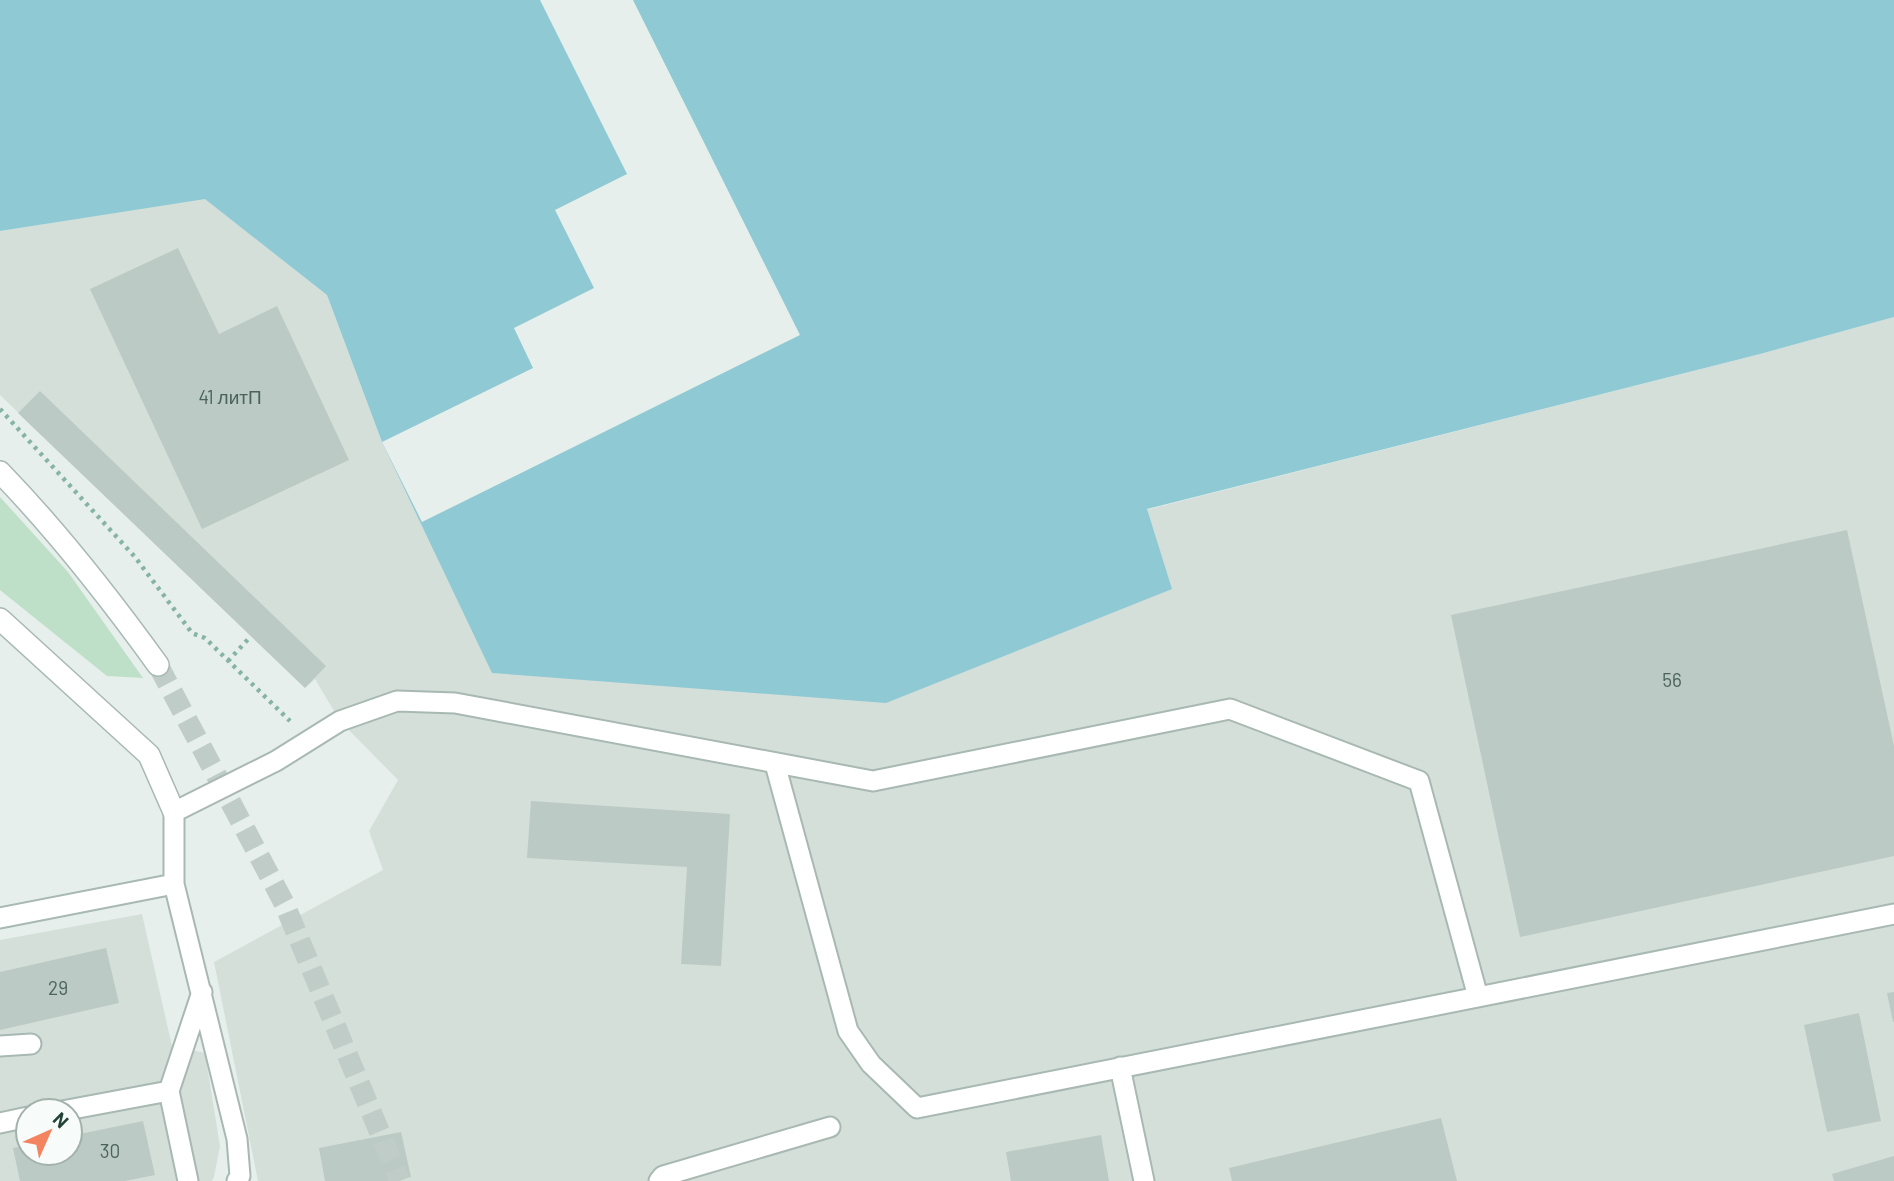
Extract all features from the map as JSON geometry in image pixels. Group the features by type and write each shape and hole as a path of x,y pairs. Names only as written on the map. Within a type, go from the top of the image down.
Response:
{"street":[{"path":"0,471 42,516 110,598 158,665"},
{"path":"0,619 149,755 174,811"}],"lane":[{"path":"237,1181 240,1176 237,1139 174,884 174,811 276,761 340,721 397,701 455,703 873,781 1230,709 1419,781 1478,996"},
{"path":"775,764 848,1031 871,1064 917,1108 1894,914"},
{"path":"0,918 174,884"},
{"path":"188,1181 169,1091 202,990"},
{"path":"0,1046 32,1044"},
{"path":"1120,1067 1144,1181"},
{"path":"84,1107 169,1091"},
{"path":"659,1181 663,1176 830,1127"}],"path":[{"path":"0,409 126,548 192,633 205,638 308,739"},
{"path":"228,661 251,636"}],"shaded area":[{"path":"205,198 327,295 382,442 422,522 1146,510 1760,354 1894,317 1894,1181 258,1181 214,962 383,870 369,831 398,780 340,721 315,679 305,688 0,395 0,231"},
{"path":"142,914 172,1046 205,1053 220,1146 212,1181 0,1181 0,940"}],"green space":[{"path":"0,497 68,572 143,678 107,676 0,590"}],"water":[{"path":"0,0 1894,0 1894,317 1760,354 1147,509 1172,589 886,703 492,673 382,442 327,295 205,199 0,231"}],"pier":[{"path":"540,0 633,0 800,335 422,522 382,442 533,368 514,328 594,288 555,210 627,174"}],"building":[{"path":"178,248 219,334 277,306 349,460 202,529 90,289"},
{"path":"40,391 326,666 305,688 18,413"},
{"path":"1847,530 1894,746 1894,856 1520,937 1451,615"},
{"path":"531,801 730,814 721,966 681,964 687,867 527,858"},
{"path":"106,948 119,1003 0,1030 0,972"},
{"path":"1894,992 1894,1022 1893,1022 1887,993"},
{"path":"1859,1013 1881,1121 1827,1132 1804,1025"},
{"path":"1441,1118 1457,1181 1232,1181 1229,1168"},
{"path":"143,1121 155,1175 125,1181 20,1181 17,1167 84,1167 84,1133"},
{"path":"401,1132 411,1177 388,1181 325,1181 319,1148"},
{"path":"1101,1135 1109,1181 1011,1181 1006,1152"},
{"path":"1894,1156 1894,1181 1834,1181 1832,1174"}],"tunnel":[{"path":"158,665 284,903 400,1181"}]}
